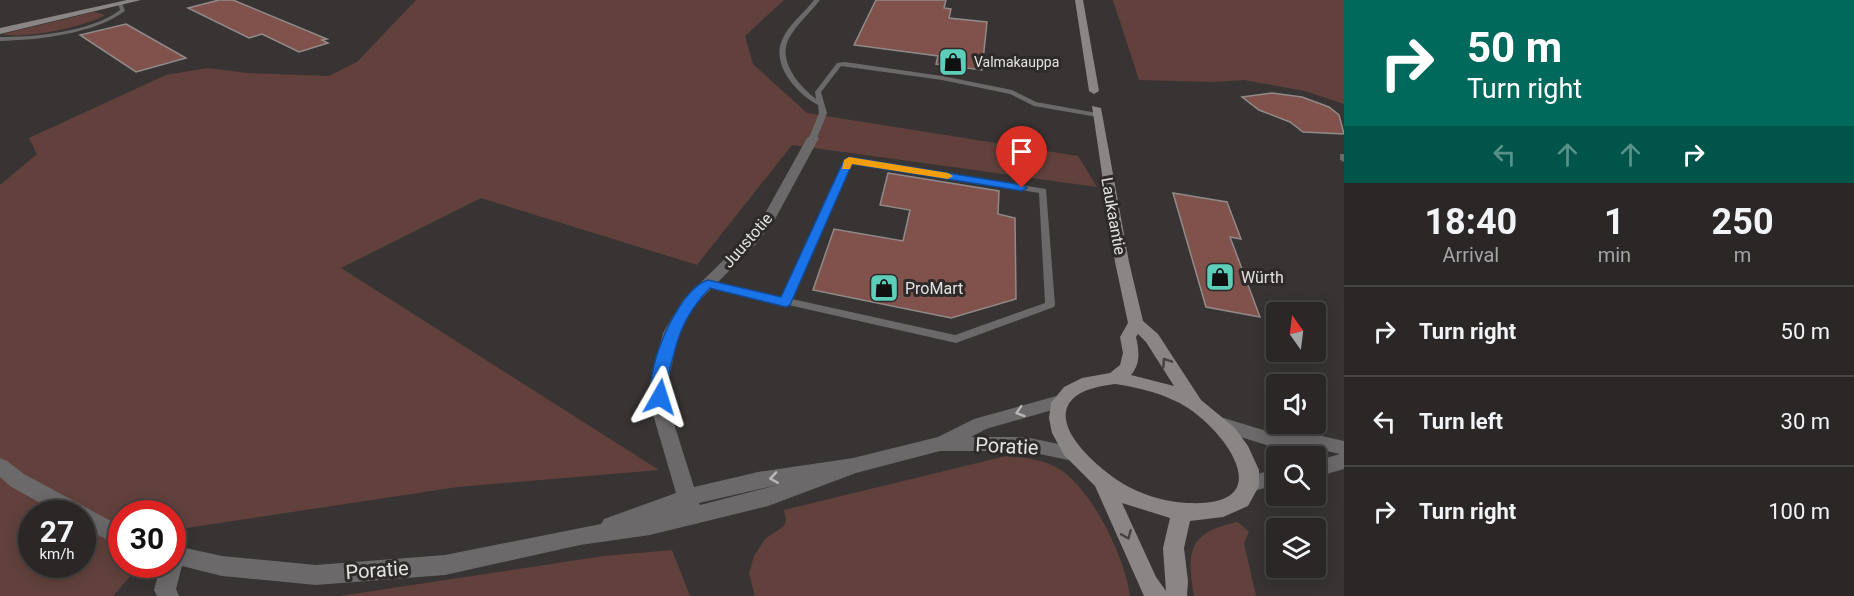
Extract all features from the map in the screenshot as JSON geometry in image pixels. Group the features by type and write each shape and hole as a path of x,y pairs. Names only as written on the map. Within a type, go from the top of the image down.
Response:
{"main road":[{"path":"0,31 121,8 137,0"},
{"name":"Laukaantie","path":"1079,0 1094,91 1102,96 1103,105 1096,112 1122,262 1136,323 1152,339 1194,403"},
{"name":"Laukaantie","path":"1115,378 1128,368 1131,353 1128,337 1136,323"},
{"path":"1115,378 1159,387 1194,403 1224,426 1246,456 1250,470 1250,484 1242,498 1228,508 1208,512 1183,512 1155,506 1128,496 1103,481 1073,454 1059,425 1057,416 1060,401 1072,388 1091,380 1115,378"},
{"path":"1103,481 1148,584 1157,596"},
{"path":"1176,596 1178,590 1173,553 1176,531 1183,512"}],"street":[{"name":"Juustotie","path":"690,502 661,411 659,382 671,333 688,303 751,241 770,218 813,138"},
{"name":"Poratie","path":"580,536 758,480 853,466 940,444 980,424 1060,401"},
{"path":"1224,426 1279,441 1322,443 1344,448"},
{"name":"Poratie","path":"940,444 1025,444 1073,454"},
{"path":"1326,466 1344,461"},
{"path":"0,466 17,480 53,500"},
{"name":"Poratie","path":"186,561 316,575 445,565 580,536 650,526 768,498 853,466"},
{"path":"1250,484 1266,480"},
{"path":"168,578 165,590 168,596"}],"lane":[{"path":"817,0 785,40 783,55 801,89 813,101 822,104"},
{"path":"0,39 68,35 106,26 122,17 121,8"},
{"path":"813,138 823,113 822,104 818,100 818,92 839,64 983,86 1012,92 1034,104 1096,112"},
{"path":"708,284 786,302 956,339 1050,305 1043,191 849,160 786,302"}],"shaded area":[{"path":"416,0 784,0 745,36 753,64 807,113 1078,156 1097,187 792,145 697,265 481,198 341,268 659,470 458,487 186,528 186,500 108,500 108,578 129,578 113,596 0,596 0,185 37,154 29,138 166,75 207,68 248,73 329,76 357,62"},
{"path":"1113,0 1344,0 1344,104 1305,91 1244,80 1212,82 1139,80"},
{"path":"94,12 105,15 85,23 39,34 3,34"},
{"path":"1006,456 1050,464 1069,476 1082,490 1114,543 1130,596 755,596 749,573 754,556 765,539 784,526 786,520 784,510"},
{"path":"1238,522 1249,532 1244,543 1256,596 1194,596 1191,555 1195,546 1200,538 1209,531"},
{"path":"672,550 690,596 340,596 604,556"}],"building":[{"path":"219,0 233,0 327,39 322,40 328,43 299,52 262,34 249,38 188,8"},
{"path":"876,0 946,0 944,8 951,9 949,18 987,22 982,70 936,64 938,56 854,45"},
{"path":"126,24 186,58 136,72 80,35"},
{"path":"1272,93 1302,97 1329,107 1339,115 1344,134 1303,132 1290,122 1259,110 1242,97"},
{"path":"888,173 999,191 998,214 1015,218 1016,299 951,318 813,290 834,229 903,241 910,210 880,205"},
{"path":"1173,193 1227,202 1241,239 1230,237 1260,317 1206,307"}],"slow traffic":[{"path":"846,167 849,160 948,176"}],"place":[{"name":"Valmakauppa","path":"953,62"},
{"name":"Würth","path":"1220,277"},
{"name":"ProMart","path":"884,288"}],"route":[{"path":"660,397 659,382 671,333 688,303 708,284 786,302 849,160 1022,188"}]}
